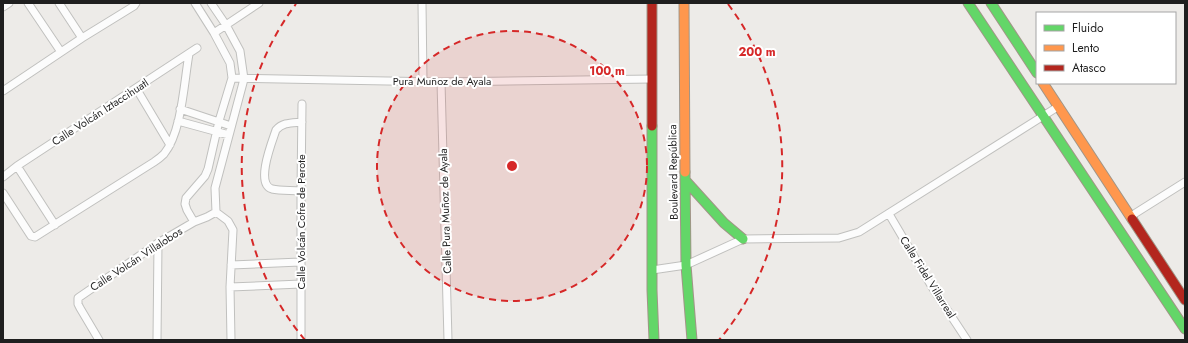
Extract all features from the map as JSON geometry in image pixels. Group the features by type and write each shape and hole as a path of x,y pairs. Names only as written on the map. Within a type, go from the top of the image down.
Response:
{"main road":[{"name":"Boulevard República","path":"652,3 652,270 654,340"},
{"name":"Boulevard República","path":"684,3 686,265 692,340"},
{"path":"968,3 1185,329"},
{"path":"991,3 1036,71"},
{"path":"1044,84 1185,300"},
{"path":"685,180 724,223 744,239"}],"street":[{"path":"3,7 9,3"},
{"path":"28,3 61,52"},
{"path":"59,3 82,38"},
{"path":"3,90 134,6 136,3"},
{"path":"194,222 185,204 186,198 205,176 208,169 218,132 219,121 232,78 230,62 195,3"},
{"path":"211,3 226,25 240,51 244,79 215,188 216,212 232,225 233,230 230,287 231,340"},
{"path":"214,33 259,3"},
{"path":"422,3 423,81"},
{"name":"Calle Volcán Iztaccihuatl","path":"3,177 17,166 197,48"},
{"path":"3,193 31,236 36,237 154,162 163,155 170,145 178,121 189,54"},
{"name":"Pura Muñoz de Ayala","path":"232,78 441,82 652,79"},
{"name":"Calle Pura Muñoz de Ayala","path":"441,82 448,340"},
{"path":"136,88 170,145"},
{"name":"Calle Volcán Cofre de Perote","path":"301,340 300,191 302,104"},
{"path":"652,270 686,265 744,239 840,238 859,232 1059,106"},
{"path":"180,109 231,126"},
{"path":"178,121 228,135"},
{"path":"300,191 271,189 267,186 264,180 264,172 276,130 279,126 285,123 302,122"},
{"path":"17,166 55,225"},
{"path":"1131,216 1185,182"},
{"name":"Calle Volcán Villalobos","path":"99,340 78,304 78,298 158,243 194,222 207,218 216,212"},
{"name":"Calle Fidel Villarreal","path":"889,214 932,287 967,340"},
{"path":"149,340 157,337 158,243"},
{"path":"231,265 300,262"},
{"path":"230,287 301,284"}],"traffic: fast":[{"path":"968,3 1185,329"},
{"path":"991,3 1036,71"},
{"path":"652,126 652,290 654,340"},
{"path":"685,172 686,265 692,340"},
{"path":"685,180 724,223 743,239"}],"traffic: slow":[{"path":"684,3 685,172"},
{"path":"1044,84 1132,219"}],"traffic: jam":[{"path":"652,3 652,126"},
{"path":"1132,219 1185,300"}]}
